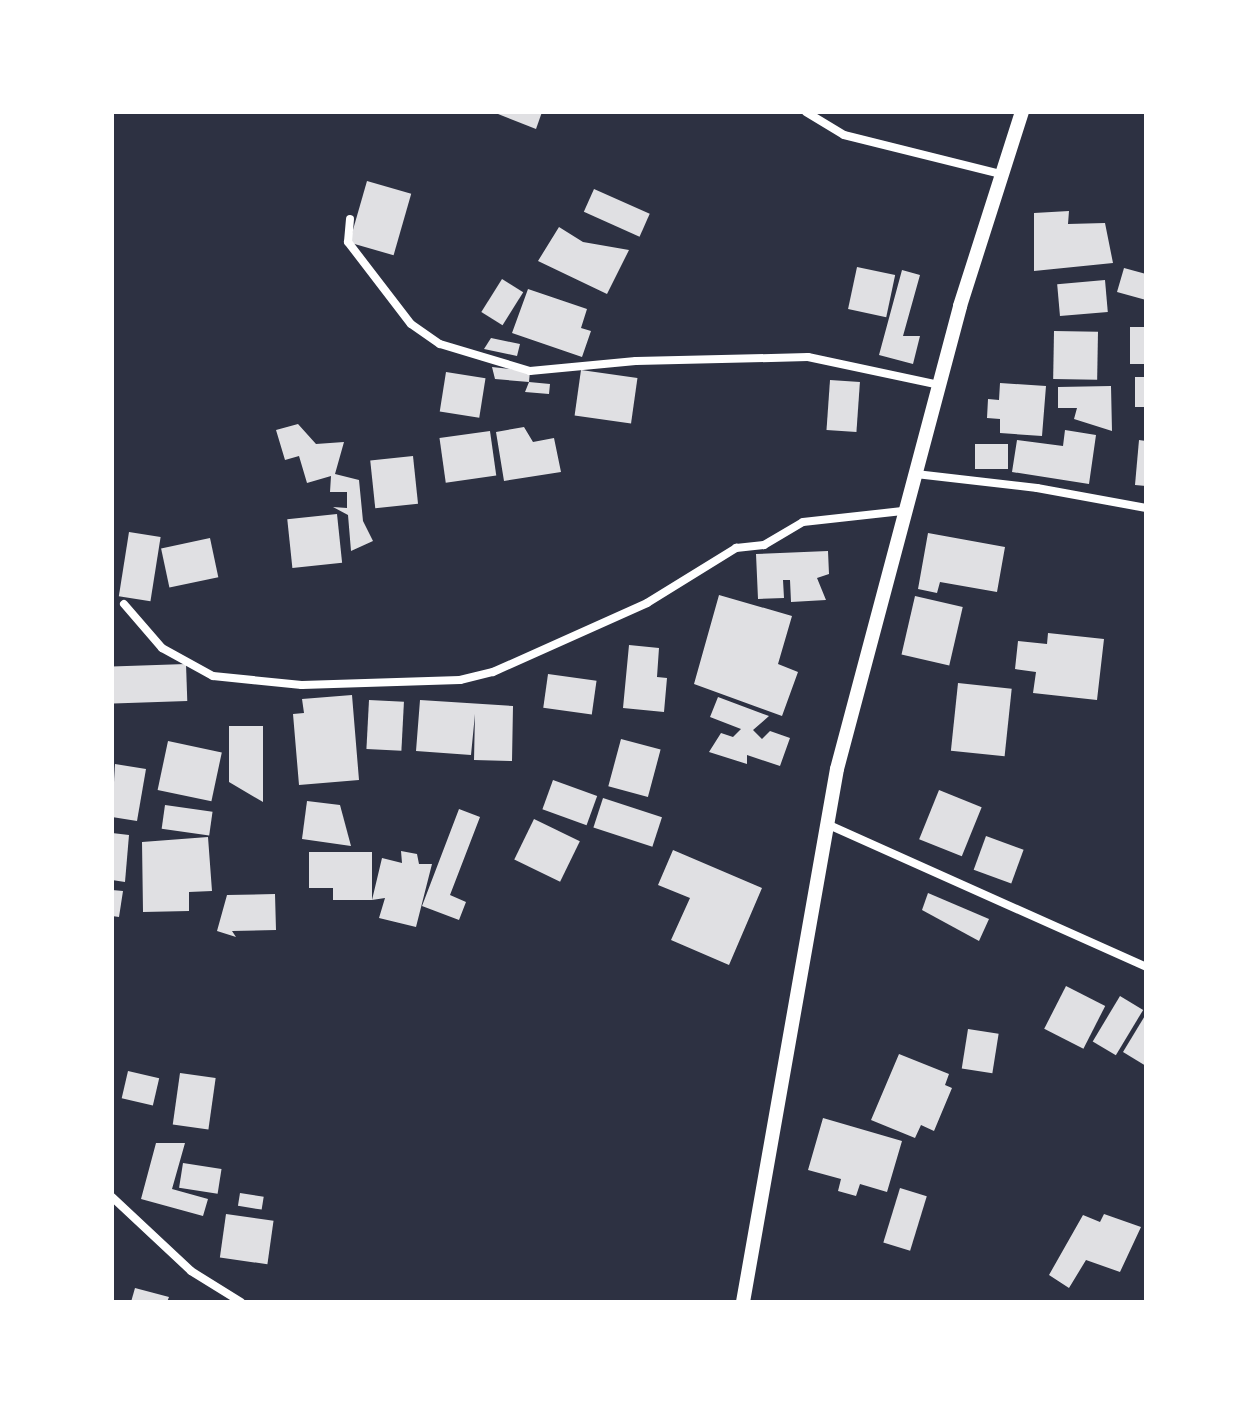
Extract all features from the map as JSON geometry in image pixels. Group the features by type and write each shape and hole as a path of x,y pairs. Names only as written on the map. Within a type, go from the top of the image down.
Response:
{"street":[{"path":"806,112 844,135 1004,175"},
{"path":"743,1302 837,769 902,511 916,474 960,306 1022,112"},
{"path":"350,219 348,242 411,324 440,344 530,371 636,361 808,357 940,385"},
{"path":"916,474 1037,488 1146,508"},
{"path":"124,604 162,648 213,676 302,685 460,680 493,672 620,615 736,548 764,545 803,522 902,511"},
{"path":"829,825 1146,967"},
{"path":"112,1197 191,1271 241,1302"}],"building":[{"path":"493,112 542,112 536,129"},
{"path":"367,181 411,194 394,255 349,243"},
{"path":"594,189 650,214 640,237 584,212"},
{"path":"1069,211 1068,224 1105,223 1113,263 1034,271 1034,213"},
{"path":"559,227 583,242 629,250 607,294 538,261"},
{"path":"857,267 895,275 886,317 848,309"},
{"path":"1124,268 1146,274 1146,300 1117,292"},
{"path":"902,270 920,275 903,336 920,336 913,364 879,355"},
{"path":"502,279 523,292 503,325 481,312"},
{"path":"1105,280 1108,312 1060,316 1057,284"},
{"path":"528,289 587,309 581,328 591,331 582,357 512,333"},
{"path":"1130,327 1146,327 1146,364 1130,364"},
{"path":"1054,331 1098,332 1097,380 1053,379"},
{"path":"491,338 520,344 517,356 484,349"},
{"path":"492,367 530,371 529,382 495,379"},
{"path":"581,370 637,378 631,423 575,416"},
{"path":"446,372 486,378 479,418 440,412"},
{"path":"1135,377 1146,377 1146,407 1135,407"},
{"path":"830,380 860,382 856,432 827,430"},
{"path":"529,382 550,384 549,394 525,392"},
{"path":"1000,383 1046,386 1042,436 1000,433 1000,419 987,418 988,399 999,400"},
{"path":"1111,386 1112,431 1074,419 1077,408 1058,408 1058,387"},
{"path":"298,424 316,444 344,442 335,474 359,480 363,521 373,541 351,551 348,515 333,507 347,508 347,492 330,492 331,476 307,483 299,456 285,460 276,430"},
{"path":"524,427 533,442 554,438 561,472 504,481 496,432"},
{"path":"1065,430 1096,435 1089,484 1012,472 1017,440 1063,446"},
{"path":"490,431 496,476 446,483 439,438"},
{"path":"1139,440 1146,441 1146,486 1135,485"},
{"path":"975,444 1008,444 1008,469 975,469"},
{"path":"413,456 418,504 375,508 370,460"},
{"path":"337,514 342,563 292,568 287,519"},
{"path":"129,532 161,537 150,601 119,596"},
{"path":"928,533 1005,547 997,592 940,582 937,593 918,589"},
{"path":"210,538 218,577 169,588 161,548"},
{"path":"828,551 829,574 817,578 826,600 791,602 790,580 783,580 784,598 758,599 756,554"},
{"path":"719,595 792,616 778,664 798,672 782,716 694,684"},
{"path":"915,596 963,607 949,665 902,654"},
{"path":"1048,633 1104,639 1097,700 1033,693 1036,672 1015,669 1018,641 1047,644"},
{"path":"629,645 659,648 657,677 667,678 664,712 623,708"},
{"path":"186,664 187,701 113,704 112,667"},
{"path":"548,674 597,681 592,714 543,708"},
{"path":"958,683 1012,689 1005,756 951,751"},
{"path":"352,695 359,780 299,785 293,714 304,713 302,699"},
{"path":"718,697 769,716 753,730 762,739 770,731 790,738 780,766 747,755 747,764 709,752 721,733 733,737 741,729 710,717"},
{"path":"369,700 404,702 401,751 366,749"},
{"path":"420,700 513,706 512,761 474,760 475,714 471,755 416,751"},
{"path":"229,726 263,726 263,802 229,782"},
{"path":"621,739 661,750 648,797 608,786"},
{"path":"168,741 222,752 211,801 158,790"},
{"path":"115,764 146,769 137,821 112,817"},
{"path":"553,780 597,796 587,825 542,809"},
{"path":"939,790 982,807 962,856 919,839"},
{"path":"603,798 662,817 652,847 593,827"},
{"path":"307,801 340,805 351,846 302,839"},
{"path":"165,805 213,812 209,835 162,829"},
{"path":"459,809 480,817 450,895 466,902 459,920 422,906"},
{"path":"534,819 580,841 560,882 514,859"},
{"path":"112,833 129,835 125,882 112,880"},
{"path":"986,836 1024,850 1011,884 974,870"},
{"path":"208,837 212,891 189,892 189,911 143,912 142,842"},
{"path":"673,850 762,888 729,965 671,940 690,898 658,885"},
{"path":"401,851 417,854 419,864 432,864 416,927 379,918 385,898 372,900 382,858 402,863"},
{"path":"309,852 372,852 372,900 333,900 333,888 309,888"},
{"path":"112,890 123,891 119,917 112,916"},
{"path":"928,893 989,919 979,941 922,910"},
{"path":"275,894 276,930 232,931 236,937 217,931 227,895"},
{"path":"1066,986 1105,1006 1083,1049 1044,1029"},
{"path":"1120,996 1143,1010 1116,1055 1093,1041"},
{"path":"1146,1014 1146,1066 1123,1052"},
{"path":"968,1029 999,1034 992,1073 962,1069"},
{"path":"899,1054 949,1074 945,1085 952,1088 934,1131 921,1125 915,1138 871,1120"},
{"path":"128,1071 159,1078 153,1105 122,1098"},
{"path":"180,1073 216,1078 208,1130 173,1124"},
{"path":"823,1118 902,1141 887,1192 860,1184 856,1196 838,1191 841,1179 808,1170"},
{"path":"156,1143 185,1143 172,1189 208,1199 203,1216 141,1199"},
{"path":"183,1163 222,1169 218,1194 179,1188"},
{"path":"900,1188 927,1196 910,1251 883,1243"},
{"path":"240,1193 264,1197 262,1210 238,1206"},
{"path":"226,1214 274,1221 267,1264 220,1258"},
{"path":"1104,1214 1141,1227 1120,1272 1086,1260 1069,1288 1049,1275 1083,1215 1100,1222"},
{"path":"135,1288 169,1297 167,1302 131,1302"}]}
